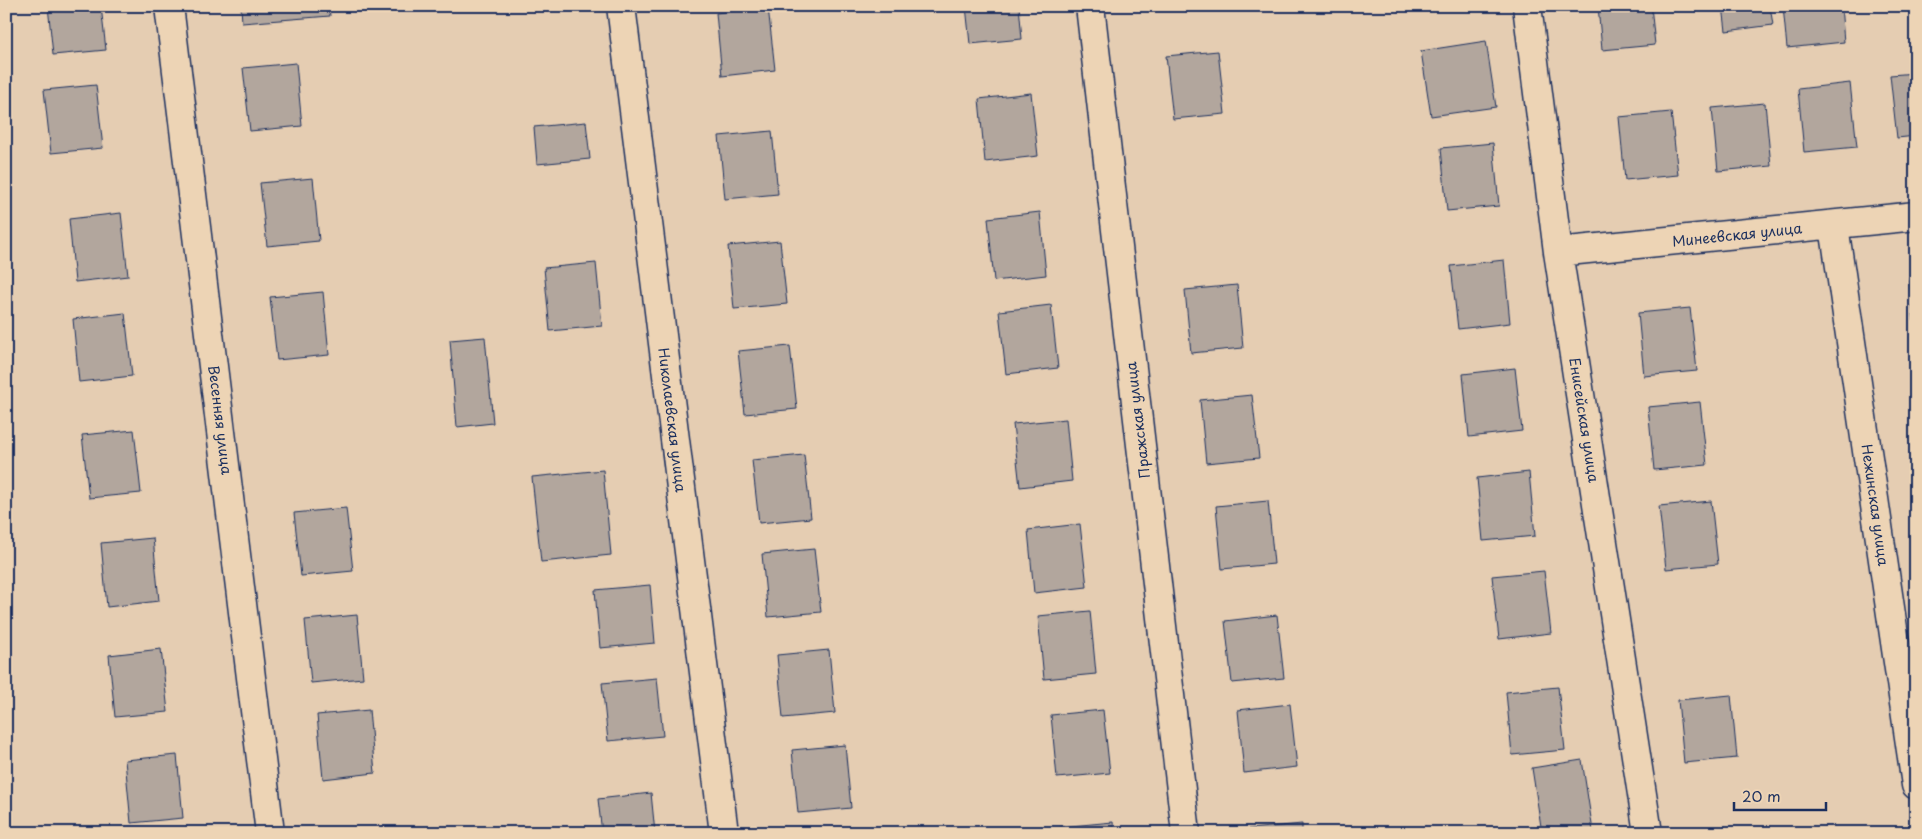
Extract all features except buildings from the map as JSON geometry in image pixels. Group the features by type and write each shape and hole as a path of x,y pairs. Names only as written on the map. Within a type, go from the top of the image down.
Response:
{"street":[{"name":"Весенняя улица","path":"169,6 270,833"},
{"name":"Николаевская улица","path":"621,6 724,833"},
{"name":"Пражская улица","path":"1090,6 1186,833"},
{"name":"Енисейская улица","path":"1527,6 1558,252 1648,833"},
{"name":"Минеевская улица","path":"1558,252 1834,226 1916,216"},
{"name":"Нежинская улица","path":"1834,226 1916,785"}]}
